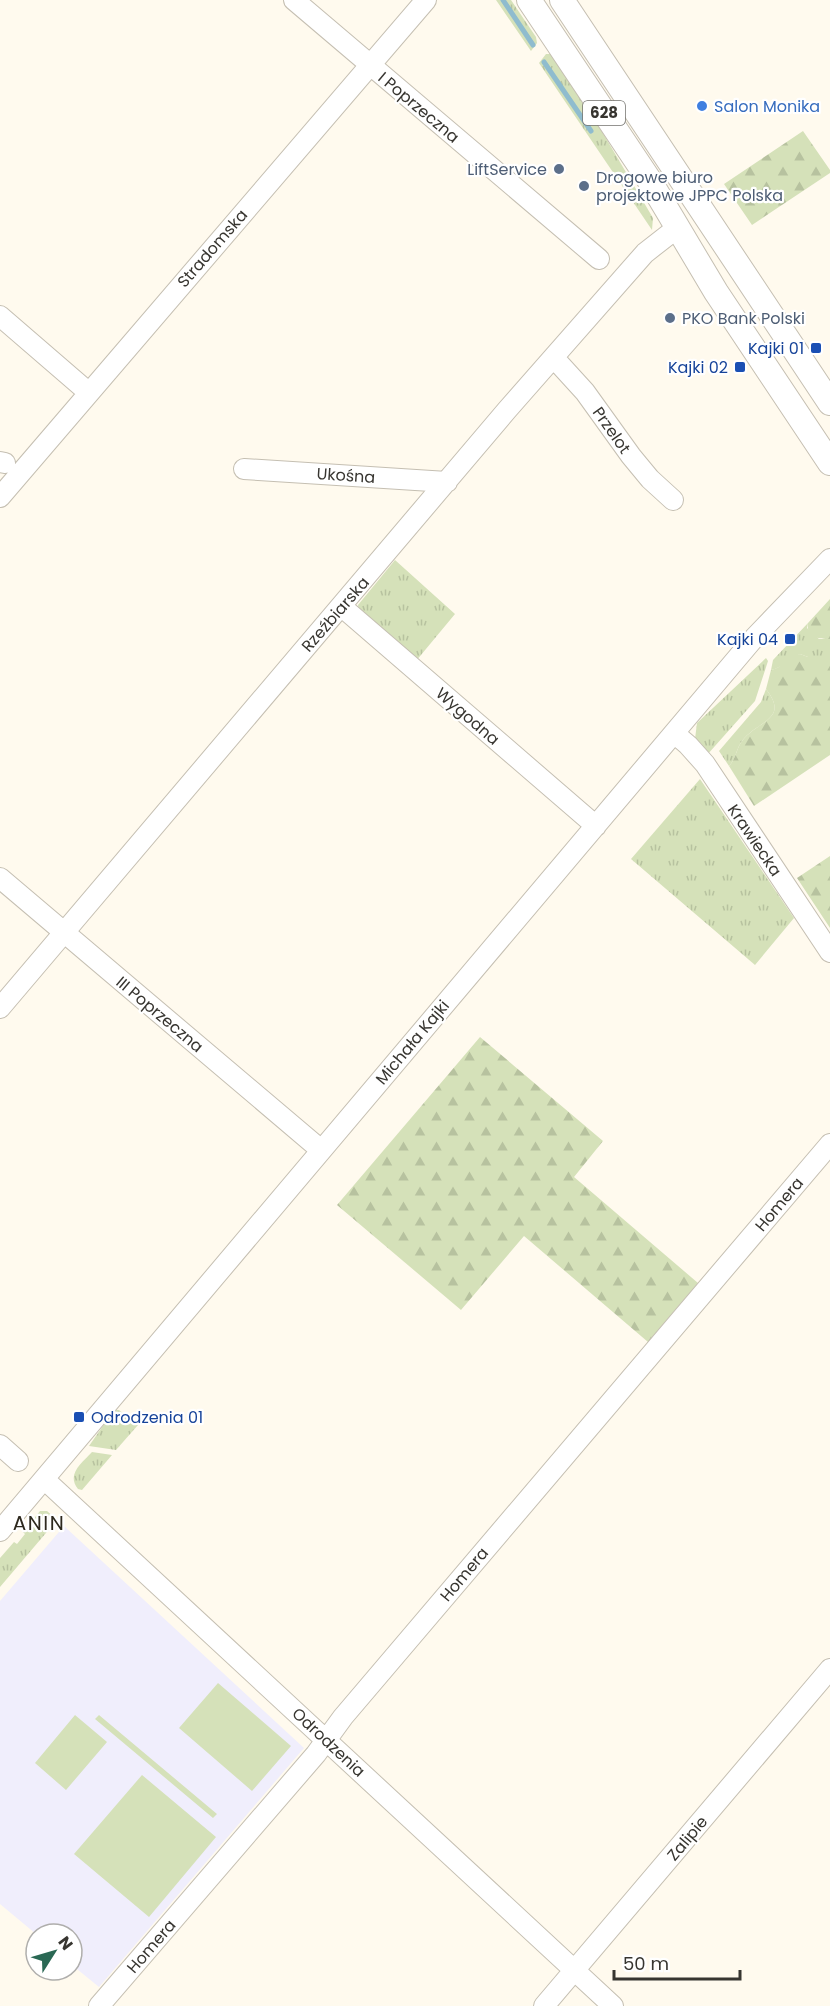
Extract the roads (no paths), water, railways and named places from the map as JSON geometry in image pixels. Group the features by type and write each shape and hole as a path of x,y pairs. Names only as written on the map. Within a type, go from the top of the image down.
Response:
{"main road":[{"name":"628","path":"529,0 648,178 716,292 830,463"},
{"name":"628","path":"562,0 830,403"}],"street":[{"name":"I Poprzeczna","path":"294,0 599,259"},
{"name":"Stradomska","path":"0,497 426,0"},
{"name":"Rzeźbiarska","path":"0,1008 554,357 645,253 677,228"},
{"path":"0,316 88,392"},
{"name":"Przelot","path":"554,357 585,392 630,456 673,500"},
{"name":"Ukośna","path":"244,469 447,482"},
{"name":"Michała Kajki","path":"0,1531 755,637 830,559"},
{"name":"Wygodna","path":"340,606 596,826"},
{"name":"Krawiecka","path":"674,733 705,764 830,952"},
{"name":"III Poprzeczna","path":"0,878 321,1150"},
{"name":"Homera","path":"99,2006 328,1740 343,1717 830,1144"},
{"path":"0,1445 18,1461"},
{"name":"Odrodzenia","path":"44,1479 613,2006"},
{"name":"Zalipie","path":"544,2006 830,1670"}],"waterway":[{"path":"503,0 533,45"},
{"path":"544,62 591,131"}],"place":[{"name":"Salon Monika","path":"702,106"},
{"name":"LiftService","path":"559,169"},
{"name":"Drogowe biuro projektowe JPPC Polska","path":"584,186"},
{"name":"PKO Bank Polski","path":"670,318"},
{"name":"Kajki 01","path":"816,348"},
{"name":"Kajki 02","path":"740,367"},
{"name":"Kajki 04","path":"790,639"},
{"name":"Odrodzenia 01","path":"79,1417"}],"district":[{"name":"ANIN","path":"39,1523"}]}
